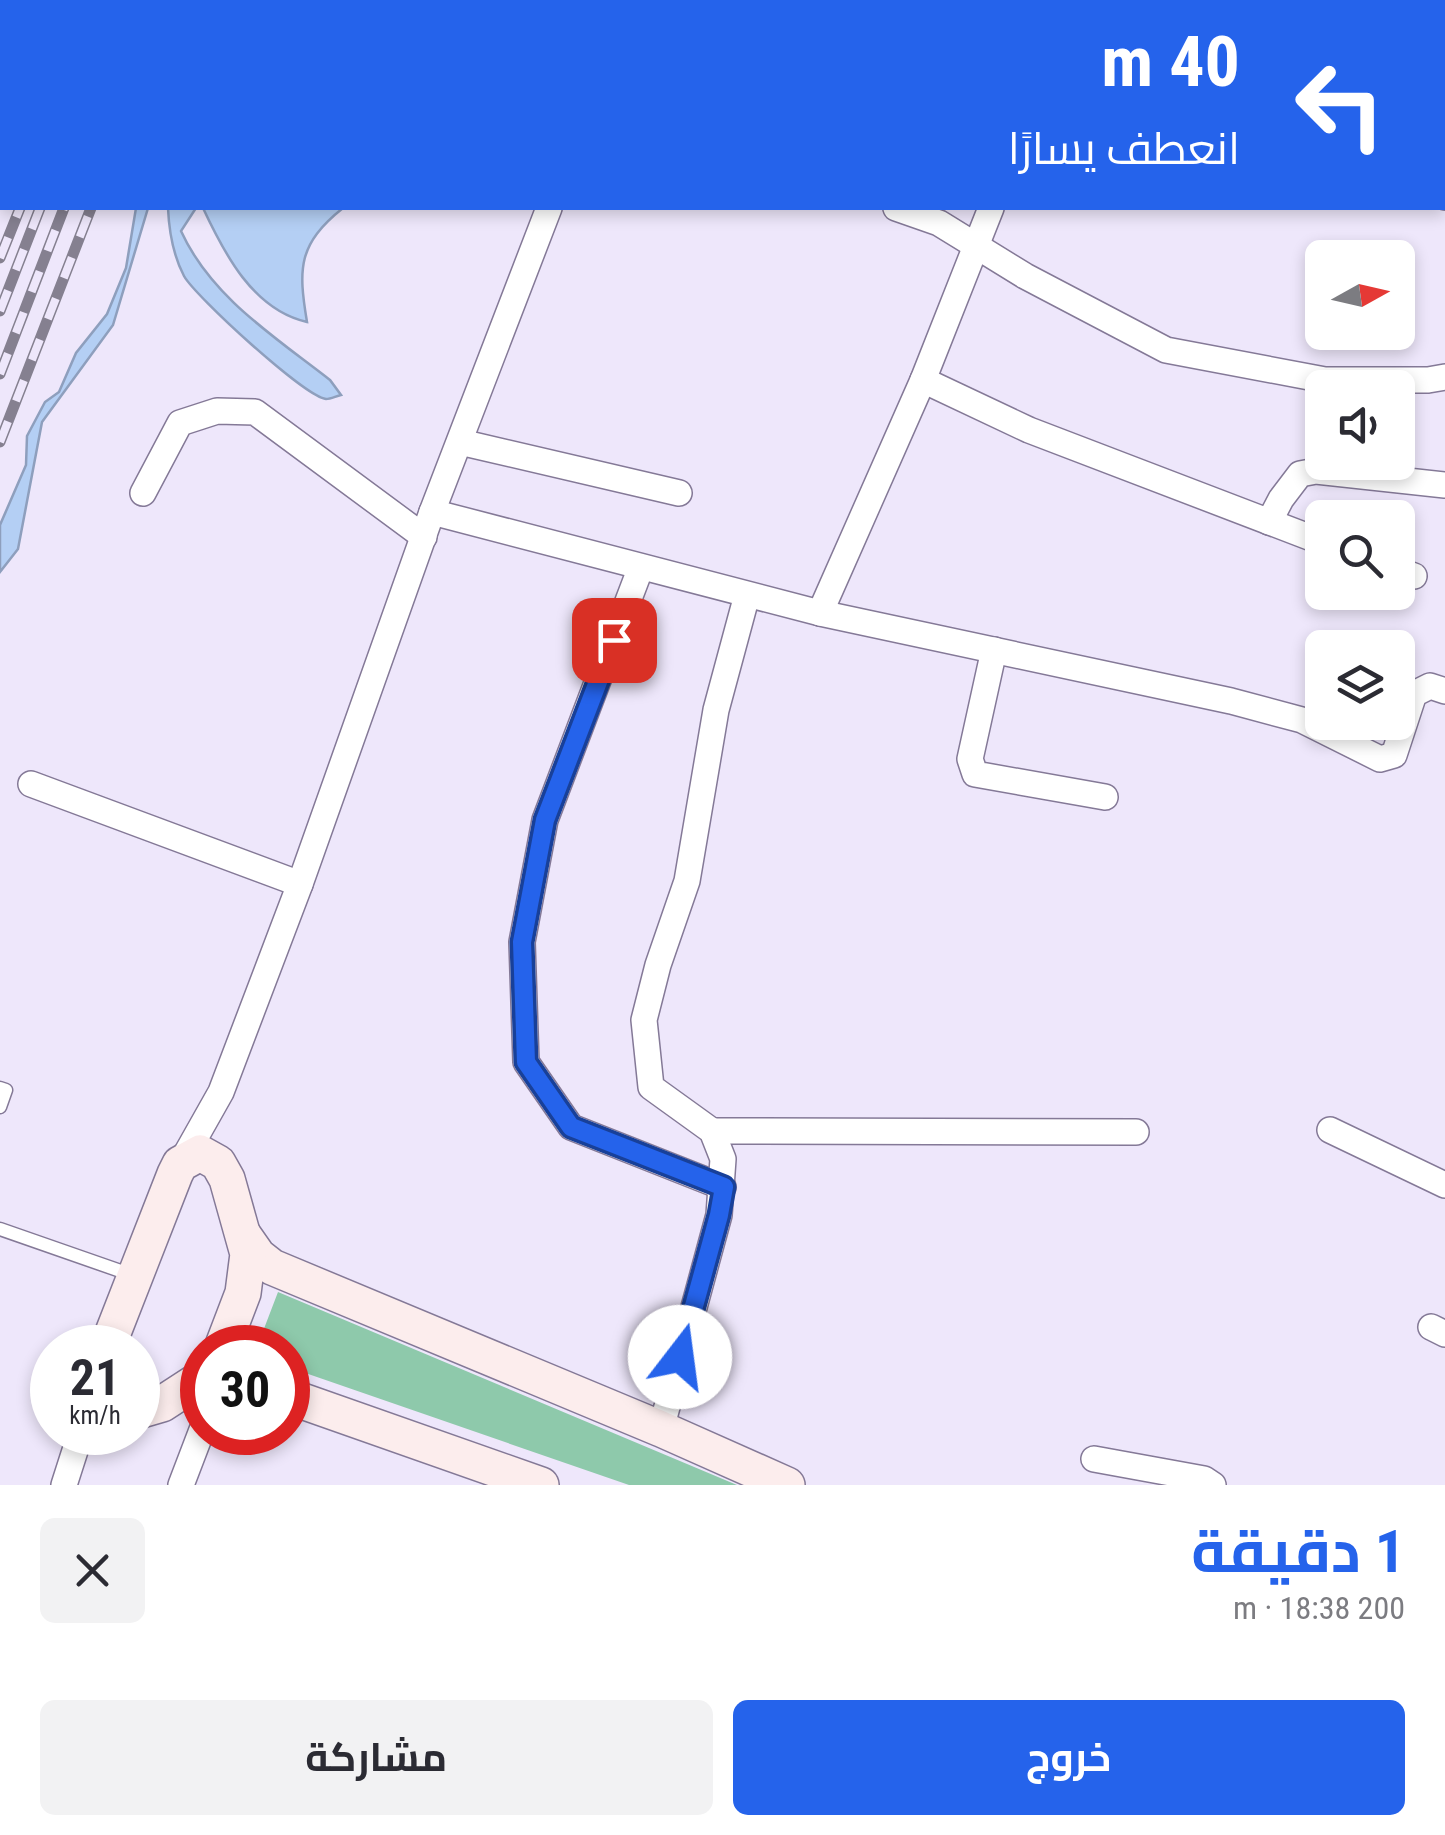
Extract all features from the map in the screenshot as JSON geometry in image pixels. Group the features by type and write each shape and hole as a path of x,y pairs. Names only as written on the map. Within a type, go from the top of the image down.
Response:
{"street":[{"path":"116,1325 180,1164 221,1092 300,884 432,512 549,210"},
{"path":"902,210 939,222 1026,276 1166,350 1325,380 1445,377"},
{"path":"820,614 923,380 990,210"},
{"path":"923,380 1028,430 1305,536"},
{"path":"143,494 180,422 217,411 255,412 424,537"},
{"path":"460,442 678,493"},
{"path":"1269,522 1300,474 1316,471 1445,485"},
{"path":"432,512 820,614 1231,701 1302,720 1380,760 1394,756 1414,694 1430,686 1445,691"},
{"path":"641,568 545,820 522,942 526,1062 571,1127 724,1187"},
{"path":"660,1428 719,1215 723,1159 712,1131 651,1087 644,1020 687,881 716,710 747,596"},
{"path":"994,650 970,759 975,774 1105,797"},
{"path":"31,784 300,884"},
{"path":"221,1092 216,1127 244,1236 248,1272 230,1325"},
{"path":"1330,1130 1445,1185"},
{"path":"712,1131 1136,1132"},
{"path":"180,1164 200,1153 218,1163 227,1179"},
{"path":"244,1236 258,1256 272,1267 787,1485"},
{"path":"310,1404 541,1485"},
{"path":"68,1474 85,1455"},
{"path":"181,1485 192,1455"},
{"path":"1094,1458 1204,1479 1213,1485"}],"lane":[{"path":"0,1088 6,1090 0,1107"},
{"path":"0,1229 134,1276"}],"green space":[{"path":"278,1292 737,1485 629,1485 310,1375 310,1325 265,1325"}],"water":[{"path":"136,210 147,210 113,325 42,422 18,549 0,572 0,525 26,465 27,436 45,402 59,392 76,353 107,314 126,268"},
{"path":"168,210 195,210 181,231 209,276 246,314 330,380 341,395 326,399 314,394 251,344 184,276"},
{"path":"204,210 341,210 317,233 305,258 302,286 307,322 288,316 256,293 221,243"}],"railway":[{"path":"0,258 19,210"},
{"path":"0,311 39,210"},
{"path":"0,374 63,210"},
{"path":"0,442 90,210"}],"route":[{"path":"614,640 545,820 522,942 526,1062 571,1127 724,1187 680,1357"}]}
